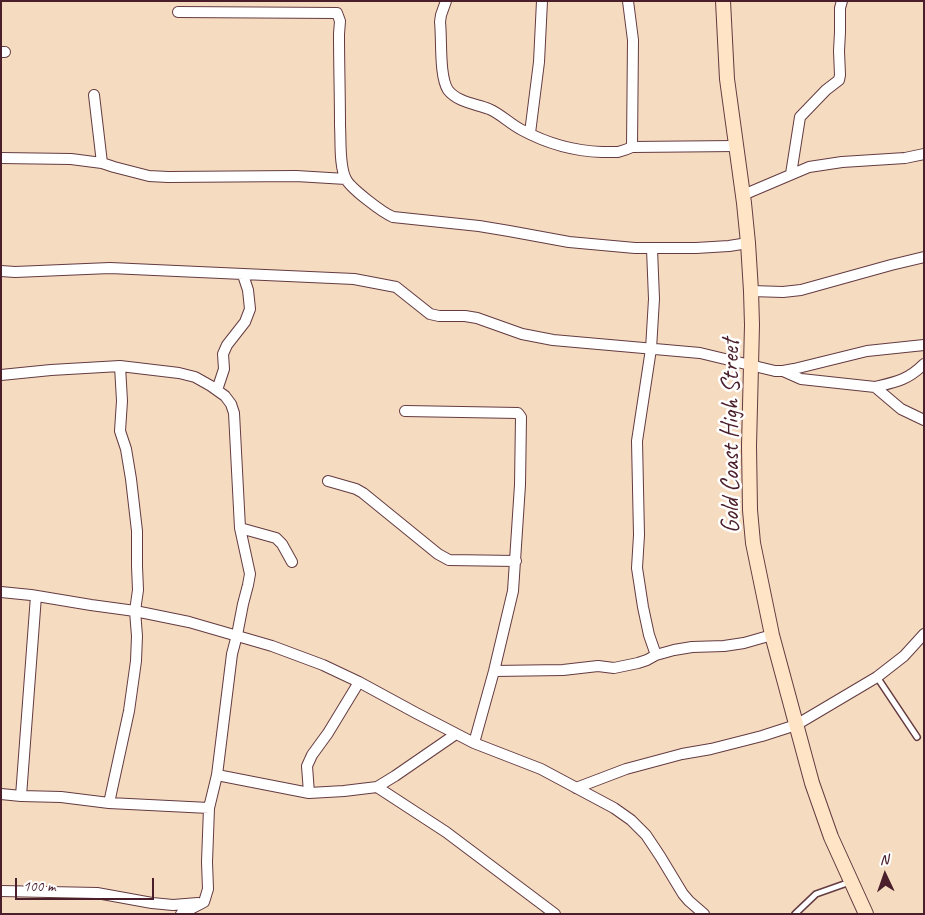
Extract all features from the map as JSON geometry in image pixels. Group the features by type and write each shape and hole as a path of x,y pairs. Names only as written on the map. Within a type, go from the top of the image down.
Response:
{"street":[{"path":"446,1 440,22 443,74 447,88 452,95 490,110 546,142 568,149 587,152 618,152 632,147 736,146"},
{"path":"530,133 539,62 542,1"},
{"path":"628,1 633,40 632,147"},
{"name":"Gold Coast High Street","path":"723,1 727,79 743,195 751,291 749,446 750,510 753,543 772,636 812,783 831,837 866,914"},
{"path":"791,174 800,117 826,90 839,80 838,51 842,1"},
{"path":"178,12 337,13 340,21 342,168 346,179 388,216 494,228 569,242 652,249 729,246 748,243"},
{"path":"94,95 102,163"},
{"path":"743,195 809,167 842,162 905,158 924,154"},
{"path":"1,158 71,159 102,163 149,176 168,178 296,176 346,179"},
{"path":"652,249 654,299 651,349 637,441 639,535 637,568 649,636 656,655"},
{"path":"751,291 783,292 800,290 924,258"},
{"path":"1,271 110,268 296,275 364,280 396,287 430,314 439,316 477,318 522,334 553,340 700,353 775,371 783,371 867,351 924,344"},
{"path":"217,390 224,369 223,354 226,345 245,322 250,309 248,290 243,274"},
{"path":"783,371 801,379 875,387 905,379 924,364"},
{"path":"109,803 129,711 136,661 137,636 135,611 138,590 137,531 126,449 120,431 122,401 120,366"},
{"path":"1,375 120,366 179,373 194,377 211,386 225,396 231,404 234,413 240,528 250,574 232,654 216,775 209,808 208,889 204,902 181,914"},
{"path":"875,387 901,409 924,420"},
{"path":"405,411 520,415 520,485 512,600 474,743"},
{"path":"328,481 356,489 363,493 438,554 449,560 516,561"},
{"path":"240,528 276,538 282,544 292,562"},
{"path":"1,592 135,611 190,622 237,635 324,664 474,743 541,768 614,808 631,820 646,835 683,894 704,914"},
{"path":"20,796 36,596"},
{"path":"576,788 626,769 796,726 877,678 904,656 924,634"},
{"path":"494,671 563,670 598,666 614,668 638,664 656,655 692,647 724,646 772,636"},
{"path":"309,793 307,766 312,755 328,734 359,682"},
{"path":"216,775 309,793 377,787 456,734"},
{"path":"377,787 446,832 554,913"},
{"path":"1,794 61,797 109,803 209,808"},
{"path":"1,892 97,893 173,905 204,902"}],"lane":[{"path":"877,678 917,737"},
{"path":"796,914 816,894 850,881"}]}
